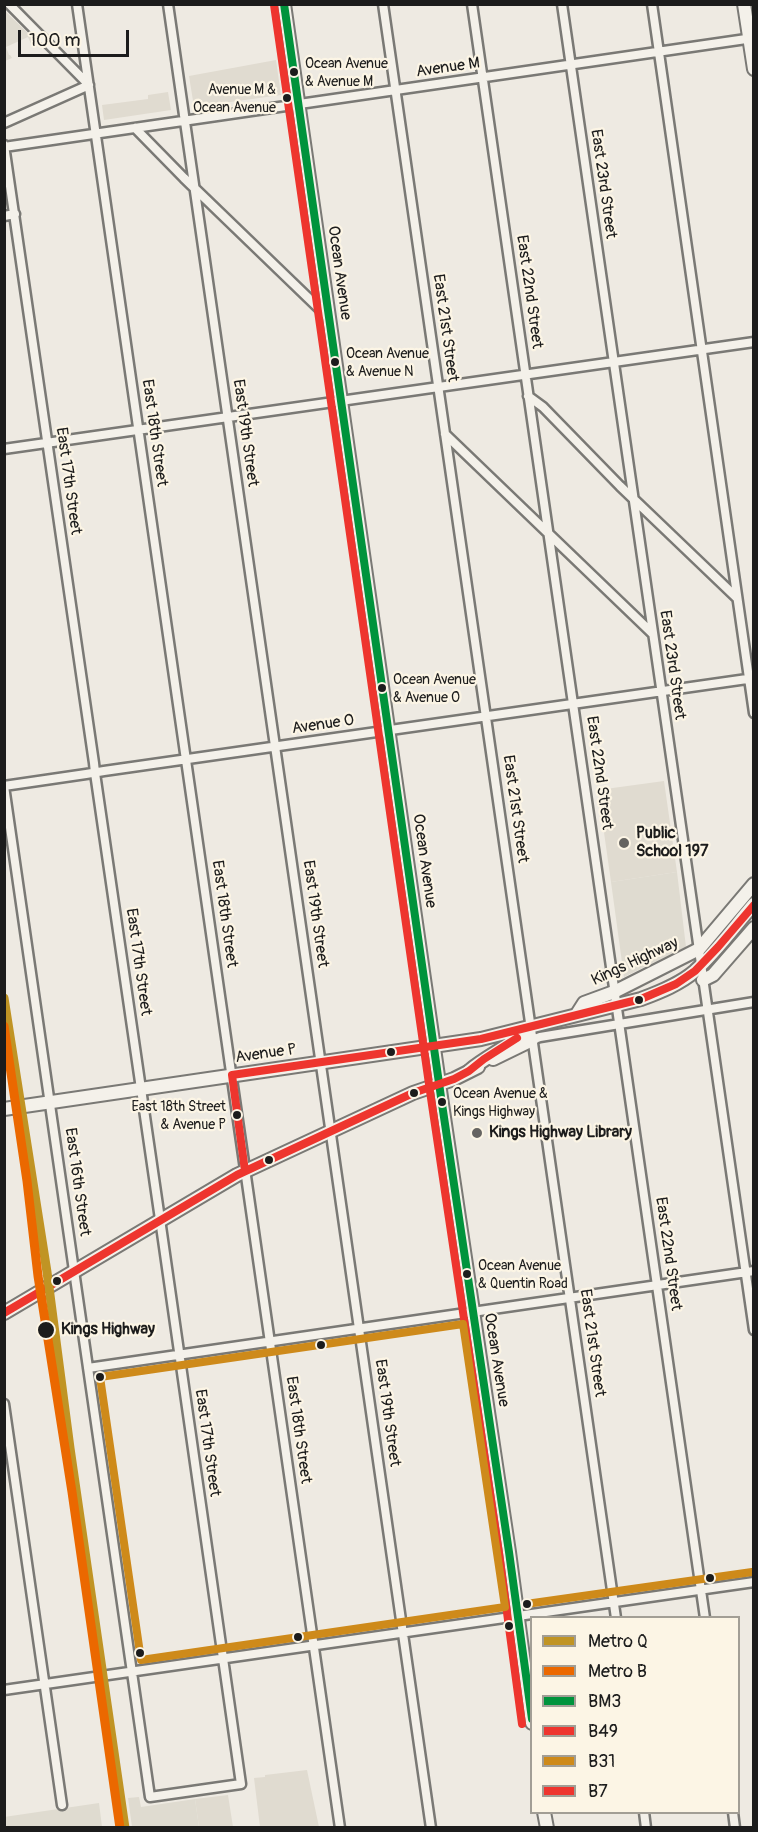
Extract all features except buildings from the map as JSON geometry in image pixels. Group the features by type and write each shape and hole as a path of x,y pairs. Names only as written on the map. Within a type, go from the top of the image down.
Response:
{"main road":[{"name":"Ocean Avenue","path":"284,4 530,1715"},
{"path":"744,4 751,39 753,69"},
{"name":"Kings Highway","path":"531,1026 577,1014 616,998 699,949 753,884"},
{"name":"Kings Highway","path":"616,998 640,999 666,990 693,972 753,904"},
{"path":"703,980 713,975 753,928"},
{"path":"469,1071 519,1037 531,1026"},
{"name":"Avenue P","path":"4,1109 481,1039 531,1026"},
{"path":"4,1313 245,1171 424,1088 469,1071 532,1040"}],"street":[{"path":"4,123 89,85 9,4"},
{"name":"East 18th Street","path":"77,4 340,1827"},
{"name":"East 19th Street","path":"168,4 431,1827"},
{"name":"East 21st Street","path":"384,4 616,1616"},
{"name":"East 22nd Street","path":"472,4 705,1616"},
{"name":"East 23rd Street","path":"562,4 703,980 749,1272 753,1330"},
{"path":"652,4 737,598 751,678 753,713"},
{"name":"Avenue M","path":"5,146 751,39"},
{"path":"135,128 329,319"},
{"name":"East 17th Street","path":"5,146 241,1784 150,1797"},
{"path":"4,216 15,214"},
{"path":"4,449 753,342"},
{"path":"528,396 543,407 737,598"},
{"path":"445,434 652,633"},
{"name":"Avenue O","path":"4,786 751,678"},
{"name":"East 16th Street","path":"4,786 150,1797"},
{"path":"532,1040 753,1002"},
{"path":"88,1368 749,1272"},
{"path":"4,1404 62,1805"},
{"path":"4,1690 753,1582"}],"shaded area":[{"path":"4,10 38,43 32,46 28,37 6,47 12,58 5,61"},
{"path":"276,60 281,95 194,107 189,76"},
{"path":"168,92 171,110 104,120 102,105 148,99 148,95"},
{"path":"664,781 677,872 611,882 598,790"},
{"path":"677,872 686,947 624,977 611,882"},
{"path":"307,1770 319,1827 260,1827 254,1778"},
{"path":"228,1795 233,1827 199,1827 195,1799"},
{"path":"139,1797 141,1807 195,1799 199,1827 132,1827 128,1798"},
{"path":"99,1803 102,1827 5,1827 4,1817"}],"metro line":[{"name":"Q","path":"4,998 47,1272 125,1828"},
{"name":"B","path":"4,1026 27,1181 38,1276 72,1492 120,1828"}],"transit line":[{"name":"BM3","path":"284,4 530,1704"},
{"name":"B49","path":"274,5 522,1724"},
{"name":"B7","path":"245,1171 232,1075 481,1039 641,999 676,984 695,971 754,905"},
{"name":"B7","path":"4,1313 237,1175 413,1093 454,1079 517,1038"},
{"name":"B31","path":"463,1324 505,1607 141,1660 100,1377 463,1324"},
{"name":"B31","path":"526,1604 752,1572"}],"place":[{"name":"Ocean Avenue & Avenue M","path":"294,72"},
{"name":"Avenue M & Ocean Avenue","path":"287,98"},
{"name":"Ocean Avenue & Avenue N","path":"335,362"},
{"name":"Ocean Avenue & Avenue O","path":"382,688"},
{"name":"Public School 197","path":"624,843"},
{"name":"Ocean Avenue & Kings Highway","path":"442,1102"},
{"name":"East 18th Street & Avenue P","path":"237,1115"},
{"name":"Kings Highway Library","path":"477,1133"},
{"name":"Ocean Avenue & Quentin Road","path":"467,1274"},
{"name":"Kings Highway","path":"46,1330"}]}
